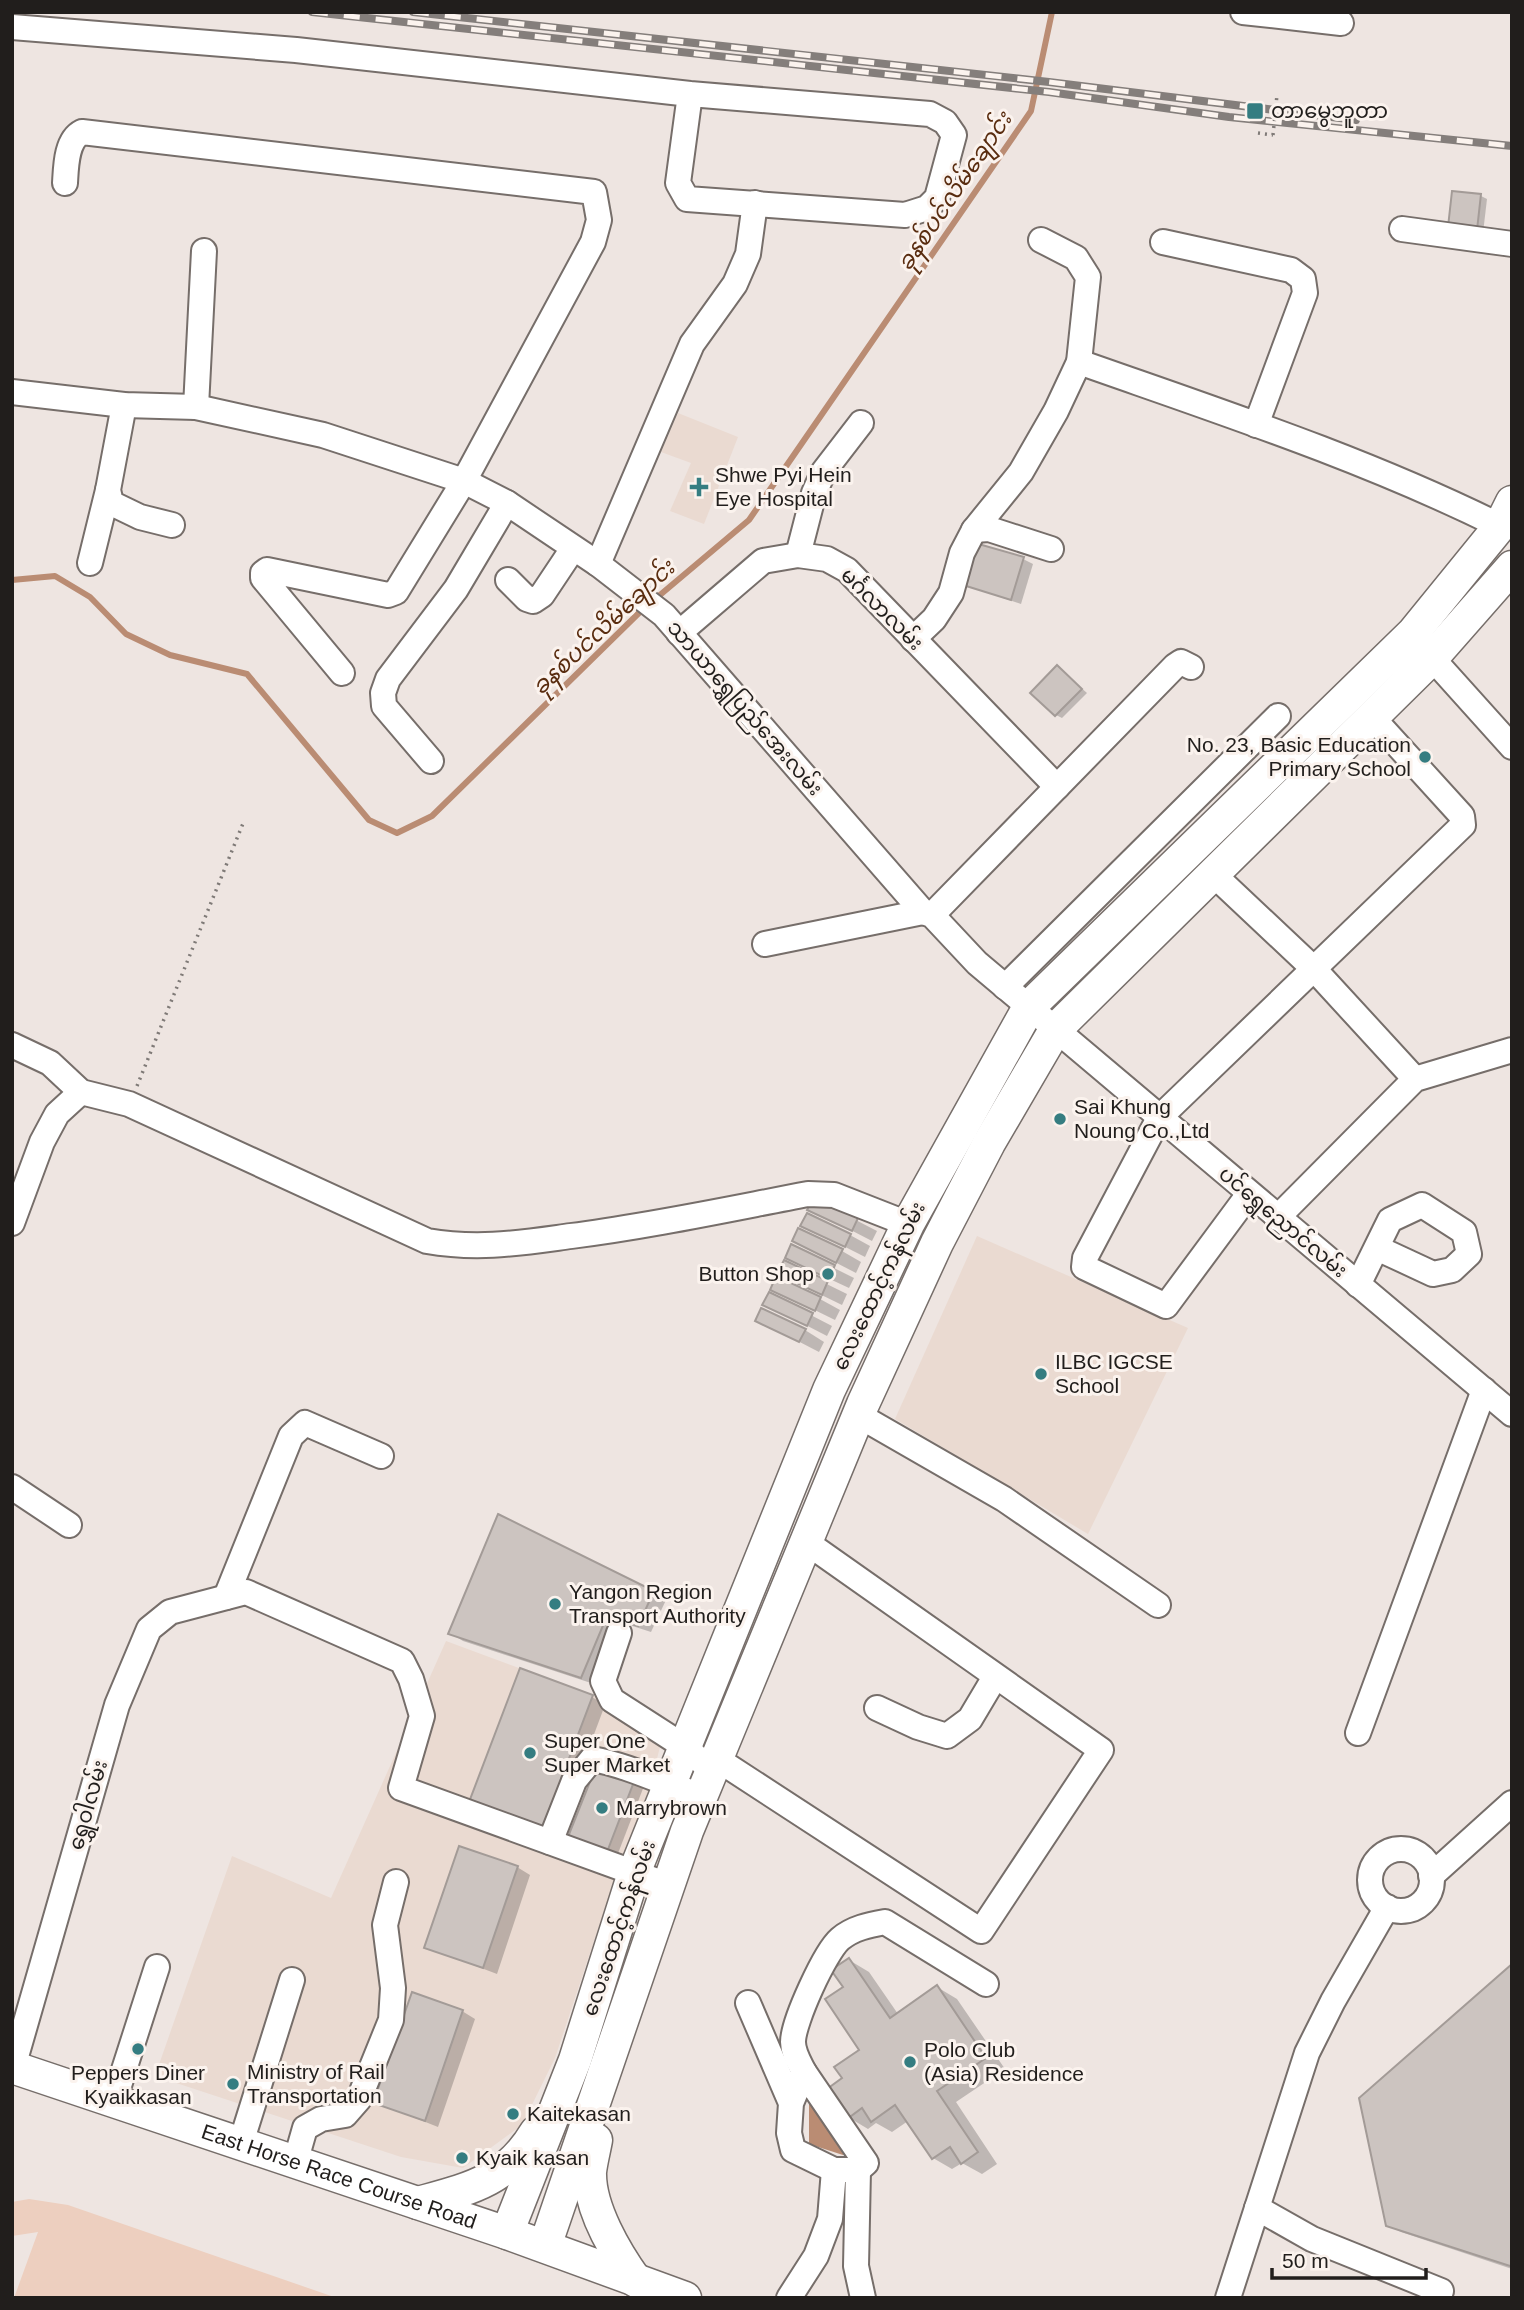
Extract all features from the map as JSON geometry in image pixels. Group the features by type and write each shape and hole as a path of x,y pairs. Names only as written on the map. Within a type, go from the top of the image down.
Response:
{"main road":[{"name":"လေးထောင့်ကန်လမ်း","path":"545,2246 608,2069 687,1830 861,1410 937,1243 989,1143 1055,1030 1217,855 1310,734 1413,633 1506,514"},
{"name":"လေးထောင့်ကန်လမ်း","path":"507,2233 575,2060 634,1873 829,1390 908,1224 1029,1007 1217,855 1338,749 1432,658 1512,567"},
{"path":"829,1390 861,1410"},
{"path":"656,1819 687,1830"},
{"path":"418,2203 476,2187 519,2157 575,2060"},
{"name":"East Horse Race Course Road","path":"12,2067 240,2146 545,2246 685,2298"},
{"path":"608,2069 590,2175 599,2215 615,2252 636,2281"}],"street":[{"path":"1243,12 1341,23"},
{"path":"12,27 296,50 690,94 929,114 945,122 954,135 937,198 927,208 905,215 687,199 678,183 690,94"},
{"path":"65,183 69,153 75,138 82,132 594,192 599,220 593,242 464,481 400,586 388,595 267,570 262,573 263,578 342,673"},
{"path":"598,564 692,344 735,284 748,254 755,203"},
{"path":"1402,229 1512,244"},
{"path":"913,639 934,619 951,593 962,553 974,530 1021,472 1056,411 1079,362 1088,277 1076,258 1041,240"},
{"path":"1163,242 1291,270 1303,279 1306,293 1255,425"},
{"path":"196,407 204,251"},
{"path":"1079,362 1255,425 1437,495 1506,514"},
{"name":"သာယာရွှေပြည်အေးလမ်း","path":"12,392 124,405 196,407 323,435 464,481 507,503 572,550 598,564 671,624 928,914 1055,1030"},
{"path":"90,563 108,490 124,405"},
{"path":"798,555 814,493 824,471 861,423"},
{"path":"108,490 111,503 120,508 140,517 172,524"},
{"path":"431,761 384,706 383,693 388,679 457,589 507,503"},
{"path":"974,530 989,529 1051,549"},
{"path":"508,580 527,599 533,601 542,596 572,550"},
{"name":"မင်္ဂလာလမ်း","path":"671,624 763,561 798,555 827,559 847,569 1056,787"},
{"path":"1432,658 1512,747"},
{"path":"765,944 928,914 1175,666 1181,662 1191,667"},
{"path":"1005,987 1278,716"},
{"path":"1250,1194 1166,1306 1084,1267 1085,1258 1159,1118 1463,825 1462,816 1372,717"},
{"path":"1310,734 1338,749"},
{"path":"1217,855 1314,969 1415,1079"},
{"name":"ပင်ရွှေညောင်လမ်း","path":"1055,1030 1512,1413"},
{"path":"12,1045 50,1063 81,1092 129,1104 427,1241 466,1248 625,1229 808,1194 834,1195 908,1224"},
{"path":"1278,1218 1415,1079 1512,1050"},
{"path":"12,1223 42,1142 57,1114 81,1092"},
{"path":"1358,1285 1377,1248"},
{"path":"1358,1733 1484,1390"},
{"path":"861,1410 1004,1499 1158,1605"},
{"path":"226,1597 290,1436 305,1423 381,1456"},
{"path":"12,1487 69,1525"},
{"path":"619,1633 603,1681 612,1700 685,1747 710,1775 981,1931 1101,1750 806,1542"},
{"name":"ရွှေဝါလမ်း","path":"12,2067 117,1705 149,1629 170,1612 246,1592 402,1661 411,1679 422,1716 400,1787 550,1842"},
{"path":"877,1708 918,1727 947,1736 970,1720 995,1677"},
{"path":"668,1885 550,1842 574,1781 592,1759 622,1764 669,1786 710,1775"},
{"path":"1431,1875 1512,1803"},
{"path":"1406,1849 1423,1858 1431,1875 1431,1885 1423,1902 1405,1911 1387,1907 1373,1894 1370,1885 1370,1875 1380,1858 1396,1850 1406,1849"},
{"path":"295,2163 305,2128 321,2119 345,2115 359,2099 391,2020 393,1988 385,1924 396,1881"},
{"path":"1228,2298 1307,2053 1332,2001 1387,1907"},
{"path":"804,2072 791,2103 789,2133 793,2150 846,2170 866,2163 804,2072 794,2047 797,2023 830,1951 841,1938 860,1927 885,1922 986,1984"},
{"path":"114,2101 157,1967"},
{"path":"240,2146 292,1980"},
{"path":"748,2003 791,2103"},
{"path":"789,2298 816,2256 846,2170"},
{"path":"846,2170 856,2266 863,2298"},
{"path":"1257,2208 1312,2239 1447,2295"}],"path":[{"path":"1258,133 1273,135 1277,94"},
{"path":"129,1104 244,821"}],"shaded area":[{"name":"Shwe Pyi Hein Eye Hospital","path":"678,413 738,437 704,524 670,511 691,463 661,452"},
{"name":"ILBC IGCSE School","path":"977,1236 1188,1328 1088,1534 895,1419"},
{"path":"446,1641 602,1699 660,1747 643,1812 619,1866 555,2058 522,2125 463,2168 401,2157 155,2076 232,1856 331,1898"},
{"path":"809,2103 815,2103 846,2150 843,2155 809,2144"},
{"path":"29,2199 68,2205 337,2298 14,2298 38,2232 12,2236 12,2202"}],"building":[{"path":"1452,191 1481,194 1477,230 1448,227"},
{"path":"975,543 1024,557 1011,600 963,585"},
{"path":"1057,665 1082,689 1055,716 1030,693"},
{"path":"814,1197 858,1218 852,1231 807,1210"},
{"path":"807,1213 851,1234 845,1247 800,1226"},
{"path":"798,1228 843,1249 836,1263 792,1241"},
{"path":"791,1244 835,1265 829,1279 785,1258"},
{"path":"784,1260 828,1281 822,1295 777,1274"},
{"path":"776,1276 821,1297 815,1311 770,1290"},
{"path":"769,1292 813,1313 807,1326 762,1305"},
{"path":"761,1308 806,1329 799,1342 755,1321"},
{"name":"Yangon Region Transport Authority","path":"498,1514 654,1591 638,1626 607,1616 581,1678 448,1634"},
{"name":"Super One Super Market","path":"520,1668 593,1695 539,1838 466,1810"},
{"name":"Marrybrown","path":"597,1764 635,1779 607,1852 568,1837"},
{"path":"459,1846 518,1866 483,1968 424,1948"},
{"name":"Polo Club (Asia) Residence","path":"849,1958 890,2018 937,1985 986,2058 937,2091 978,2152 961,2164 950,2147 932,2159 895,2105 871,2122 862,2108 847,2119 827,2089 842,2078 834,2067 859,2050 825,1999 843,1987 831,1970"},
{"path":"1512,1964 1510,2266 1386,2226 1359,2098"},
{"path":"412,1992 463,2010 425,2121 373,2103"}],"waterway":[{"name":"ခုနစ်ပင်လိမ်ချောင်း","path":"654,600 749,520 1031,111 1052,12"},
{"name":"ခုနစ်ပင်လိမ်ချောင်း","path":"12,580 55,576 90,597 126,634 170,655 247,674 369,820 397,833 432,816 645,607"}],"railway":[{"path":"312,12 1049,92 1229,117 1512,146"},
{"path":"413,12 1049,82 1356,120"}],"place":[{"name":"တာမွေဘူတာ","path":"1255,111"},
{"name":"Shwe Pyi Hein Eye Hospital","path":"699,487"},
{"name":"No. 23, Basic Education Primary School","path":"1425,757"},
{"name":"Sai Khung Noung Co.,Ltd","path":"1060,1119"},
{"name":"Button Shop","path":"828,1274"},
{"name":"ILBC IGCSE School","path":"1041,1374"},
{"name":"Yangon Region Transport Authority","path":"555,1604"},
{"name":"Super One Super Market","path":"530,1753"},
{"name":"Marrybrown","path":"602,1808"},
{"name":"Peppers Diner Kyaikkasan","path":"138,2049"},
{"name":"Polo Club (Asia) Residence","path":"910,2062"},
{"name":"Ministry of Rail Transportation","path":"233,2084"},
{"name":"Kaitekasan","path":"513,2114"},
{"name":"Kyaik kasan","path":"462,2158"}]}
